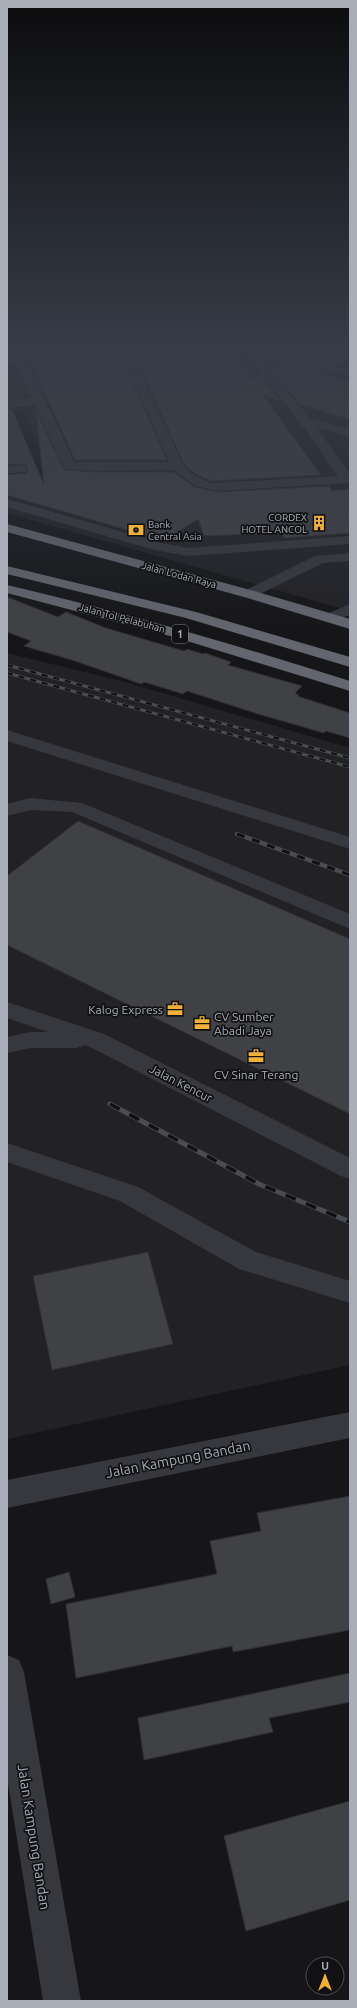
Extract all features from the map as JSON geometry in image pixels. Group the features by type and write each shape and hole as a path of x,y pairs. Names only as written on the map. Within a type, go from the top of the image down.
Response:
{"highway":[{"name":"Jalan Lodan Raya","path":"7,528 249,594 350,624"},
{"name":"Jalan Tol Pelabuhan","path":"7,570 192,615 350,662"},
{"name":"Jalan Tol Pelabuhan","path":"7,589 64,602 211,642 350,686"}],"street":[{"path":"59,443 69,466 177,466"},
{"path":"167,443 177,466 186,476 211,487 348,479"},
{"path":"321,443 348,479"},
{"path":"7,470 21,469"},
{"path":"7,504 176,551 189,552 350,540"},
{"path":"312,542 320,559"},
{"path":"249,594 320,559 350,557"},
{"path":"329,618 350,609"},
{"path":"7,735 350,843"},
{"path":"7,810 30,804 75,807 350,922"},
{"name":"Jalan Kencur","path":"7,1010 96,1040 350,1169"},
{"path":"7,1045 31,1040 96,1040"},
{"path":"7,1152 129,1194 248,1261 350,1292"},
{"name":"Jalan Kampung Bandan","path":"7,1494 350,1425"},
{"name":"Jalan Kampung Bandan","path":"7,1672 62,2001"}],"shaded area":[{"path":"38,443 350,443 350,611 7,513 7,478 51,474"},
{"path":"7,653 125,682 350,748 350,1365 7,1439"}],"building":[{"path":"7,443 26,443 44,485 39,443 51,443 64,470 98,472 174,472 194,487 217,492 329,486 332,491 350,489 350,533 284,538 282,533 204,536 198,519 165,541 7,495 7,475 26,473 28,469 26,465 7,464"},
{"path":"67,443 159,443 167,460 75,460"},
{"path":"174,443 298,443 321,475 211,481 195,474 184,464"},
{"path":"7,597 58,617 66,612 106,628 184,651 187,649 203,654 205,653 231,662 228,665 302,686 295,693 299,695 297,696 350,713 350,738 326,731 324,733 258,714 187,691 183,694 144,682 141,684 75,661 24,646 31,641 7,632"},
{"path":"78,821 350,939 350,1114 7,945 7,876"},
{"path":"148,1252 173,1344 52,1370 33,1276"},
{"path":"350,1496 350,1630 233,1652 232,1646 76,1678 66,1604 217,1574 210,1541 261,1531 257,1513"},
{"path":"69,1572 75,1597 51,1604 46,1579"},
{"path":"350,1673 350,1702 269,1718 273,1732 144,1760 138,1718"},
{"path":"350,1801 350,1900 246,1931 224,1836"}],"railway":[{"path":"7,665 350,758"},
{"path":"7,673 350,767"},
{"path":"237,834 350,875"},
{"path":"110,1104 259,1184 350,1222"}],"place":[{"name":"CORDEX HOTEL ANCOL","path":"319,523"},
{"name":"Bank Central Asia","path":"136,530"},
{"name":"Kalog Express","path":"175,1009"},
{"name":"CV Sumber Abadi Jaya","path":"202,1023"},
{"name":"CV Sinar Terang","path":"256,1056"}]}
